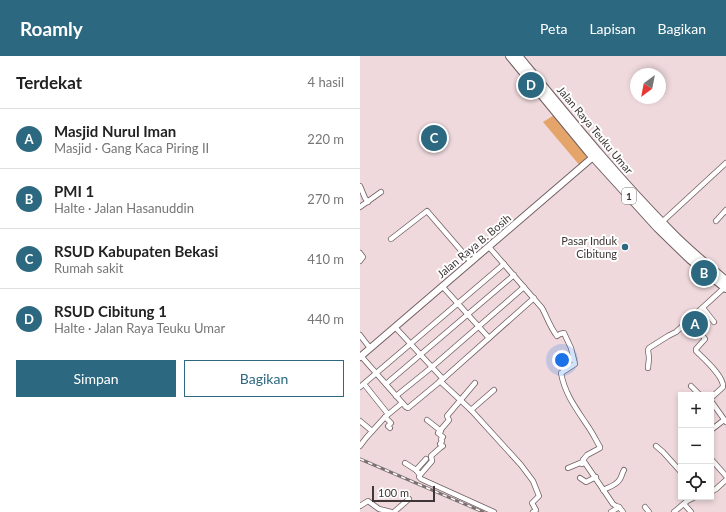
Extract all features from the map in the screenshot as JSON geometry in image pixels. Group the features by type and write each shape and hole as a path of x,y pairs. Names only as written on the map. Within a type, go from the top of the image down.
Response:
{"highway":[{"name":"Jalan Raya Teuku Umar","path":"510,56 662,222 672,237"},
{"name":"Jalan Raya Teuku Umar","path":"518,56 542,91 593,157 658,228 672,237"},
{"name":"1","path":"672,237 690,259 726,285"}],"street":[{"path":"593,157 603,157"},
{"name":"Jalan Raya B. Bosih","path":"360,356 593,157"},
{"path":"662,222 726,163"},
{"path":"360,186 368,202"},
{"path":"360,207 381,192"},
{"path":"716,221 726,210"},
{"path":"391,239 428,211 471,262"},
{"path":"489,247 542,308 557,336 564,333 571,348 575,364 561,372 564,388 600,448 587,455 582,464 580,463 568,468"},
{"path":"360,253 363,257 360,260"},
{"path":"390,428 388,426 391,423 387,415 362,386 504,264"},
{"path":"386,384 514,275"},
{"path":"648,368 649,348 676,332 726,285"},
{"path":"442,286 489,338"},
{"path":"396,396 432,367 524,287"},
{"path":"360,356 407,408 442,380 534,298"},
{"path":"703,308 714,322"},
{"path":"696,314 702,325 702,328 699,331 705,339 696,351 723,383 723,387 714,396"},
{"path":"395,327 521,465 533,481 539,496 532,503 536,510 533,512"},
{"path":"360,336 370,348"},
{"path":"420,475 432,461 431,456 443,446 440,444 443,437 438,434 449,420 447,416 475,383"},
{"path":"691,386 697,392"},
{"path":"471,410 494,390"},
{"path":"360,446 364,439 387,415 402,403"},
{"path":"714,404 725,421 714,428"},
{"path":"427,420 440,431"},
{"path":"360,421 372,431"},
{"path":"656,446 678,469"},
{"path":"416,470 426,459"},
{"path":"583,460 596,477 603,490 614,504 623,512"},
{"path":"714,462 726,476"},
{"path":"405,463 416,470 421,479 494,512"},
{"path":"603,490 620,481 624,470"},
{"path":"580,478 586,482 596,477"},
{"path":"714,490 726,480"},
{"path":"394,512 409,499"},
{"path":"674,512 690,500"},
{"path":"360,506 368,501 380,509 391,512"},
{"path":"684,504 691,512"},
{"path":"611,512 619,507"},
{"path":"645,507 648,512"}],"shaded area":[{"path":"556,114 600,156 581,167 543,122"}],"railway":[{"path":"360,459 483,512"}],"place":[{"name":"RSUD Cibitung 1","path":"531,85"},
{"name":"RSUD Kabupaten Bekasi","path":"434,138"},
{"name":"Pasar Induk Cibitung","path":"625,247"},
{"name":"PMI 1","path":"704,273"},
{"name":"Masjid Nurul Iman","path":"695,324"}]}
